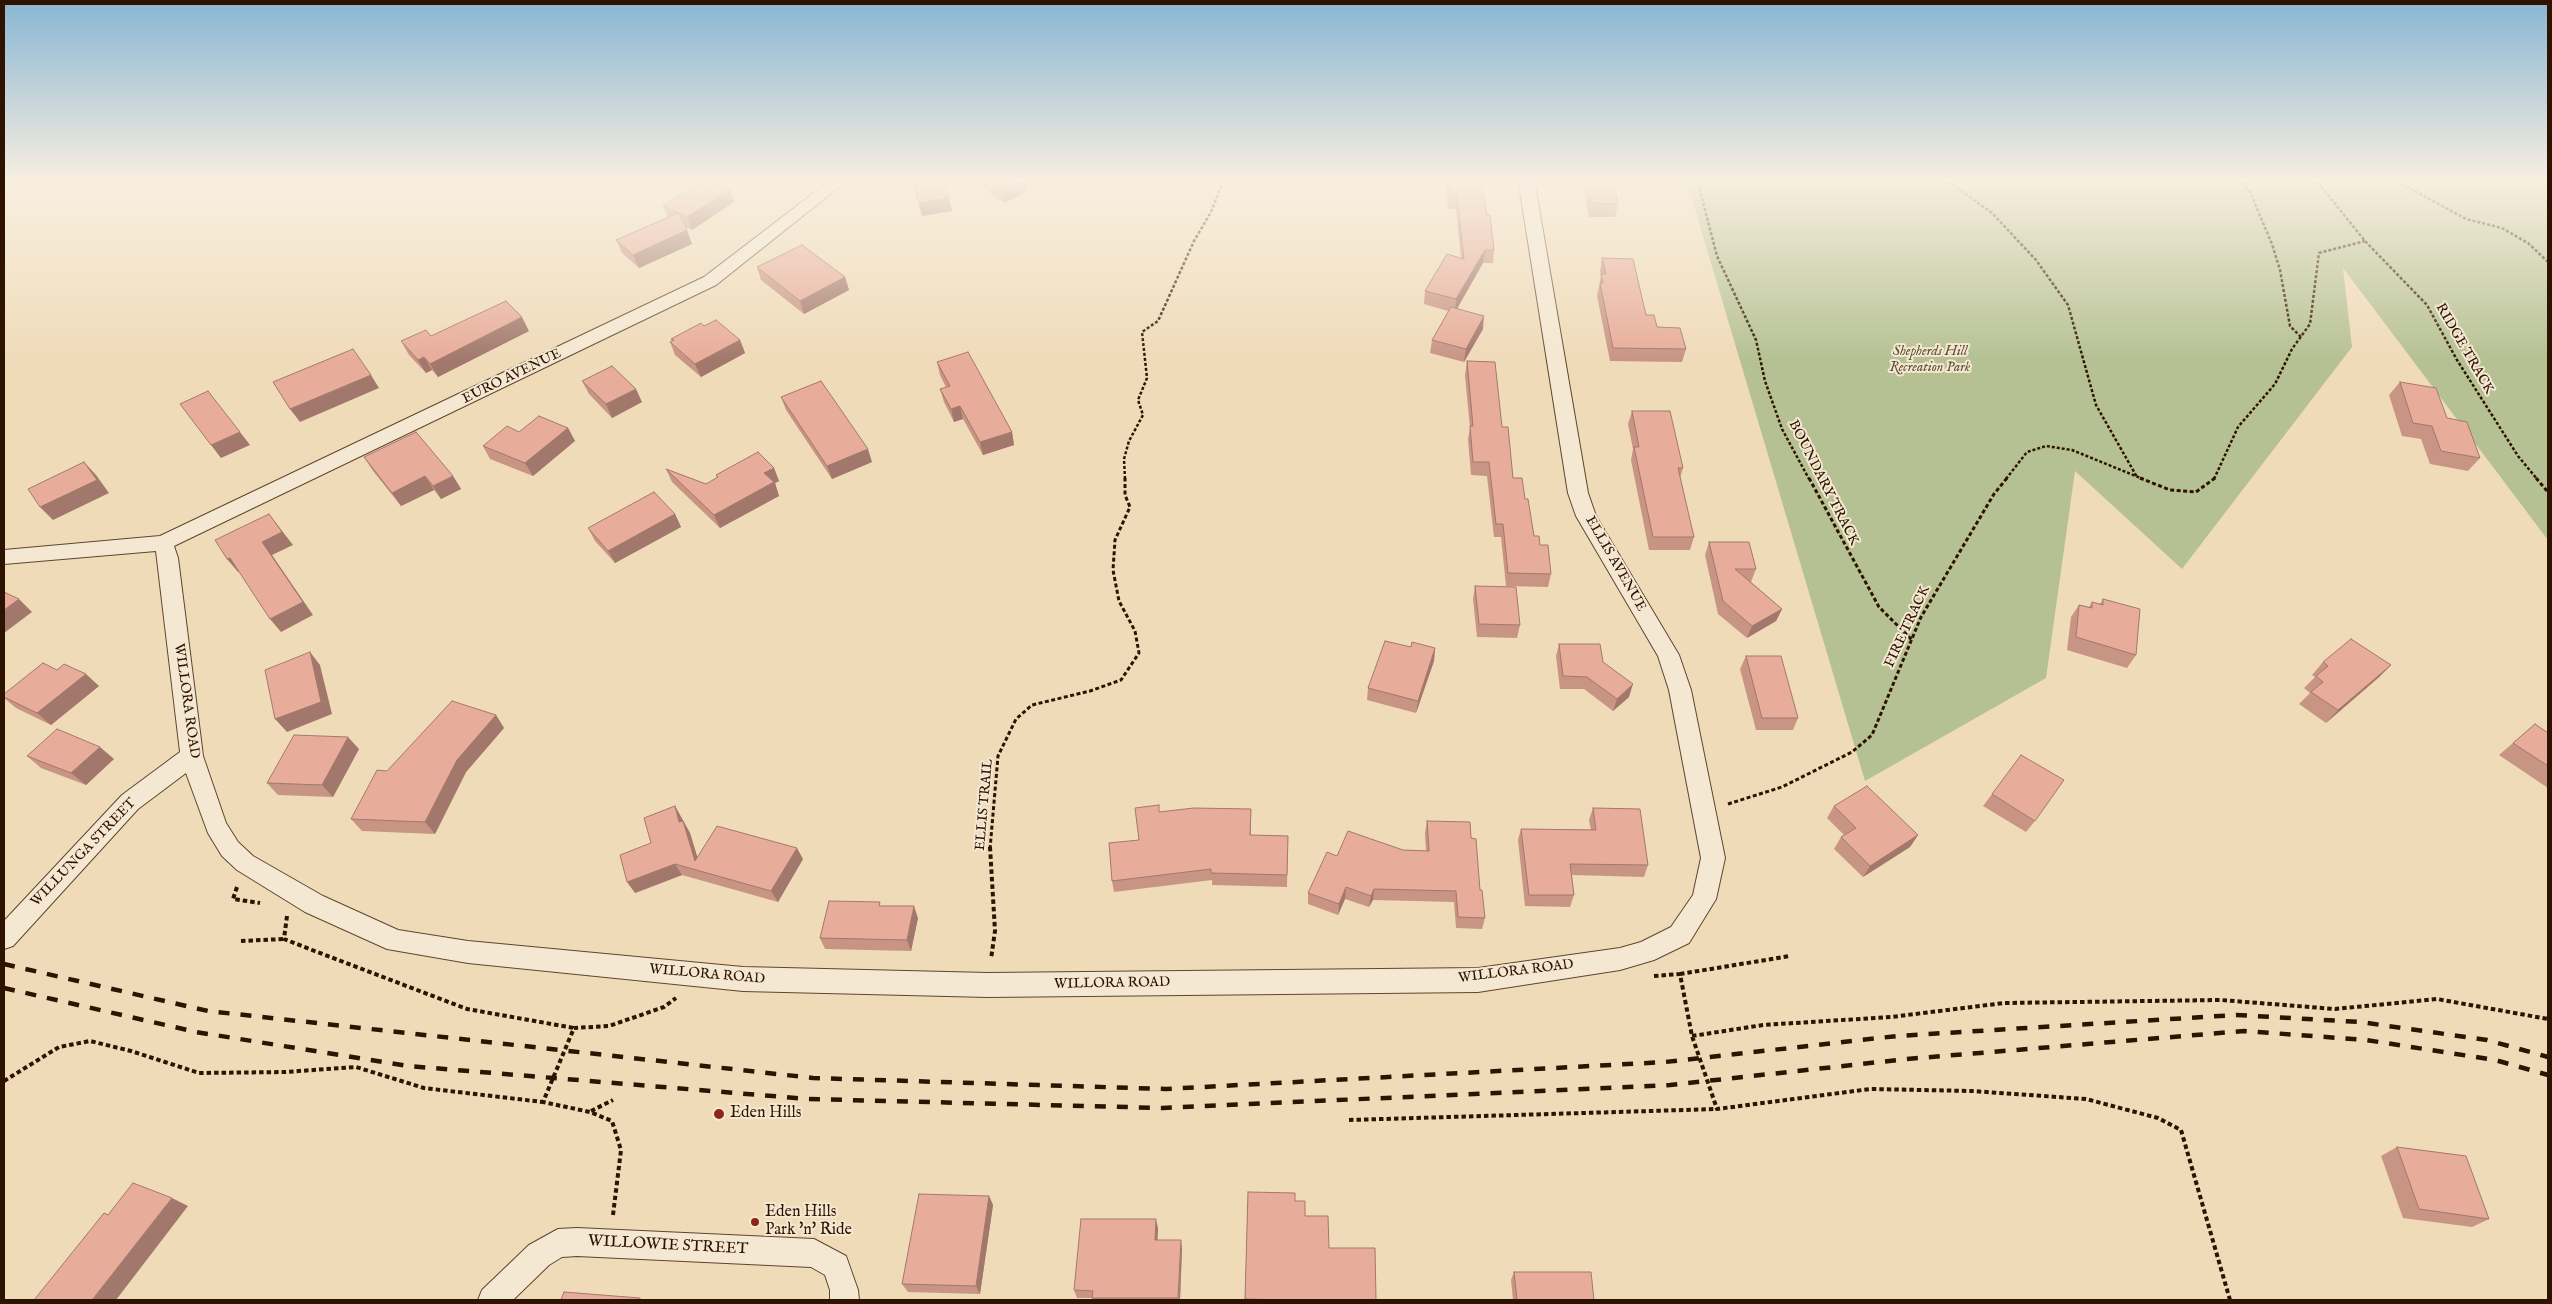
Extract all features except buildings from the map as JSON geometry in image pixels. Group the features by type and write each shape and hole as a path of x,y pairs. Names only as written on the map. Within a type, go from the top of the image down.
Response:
{"street":[{"name":"EURO AVENUE","path":"164,543 710,281 763,240"},
{"name":"ELLIS AVENUE","path":"1536,240 1578,493 1586,516 1668,655 1680,690 1704,804 1713,858 1704,899 1680,935"},
{"path":"4,557 164,543"},
{"name":"WILLORA ROAD","path":"164,543 168,558 192,756 216,826 230,849 246,864 314,904 396,941 468,952 743,980 988,985 1478,980 1620,959 1645,952 1680,935"},
{"name":"WILLUNGA STREET","path":"9,932 130,802 192,756"},
{"name":"WILLOWIE STREET","path":"492,1300 539,1255 558,1243 610,1243 814,1253 836,1266 844,1295"}],"path":[{"name":"ELLIS TRAIL","path":"988,985 995,931 989,838 998,756 1016,719 1032,705 1090,691 1121,680 1139,653 1135,631 1119,601 1113,570 1115,540 1130,507 1125,495 1124,459 1129,441 1143,415 1138,400 1147,378 1142,332 1158,321 1195,240"},
{"name":"BOUNDARY TRACK","path":"1713,240 1717,256 1756,340 1766,381 1782,430 1849,556 1879,607 1912,640"},
{"path":"2017,240 2036,260 2068,305 2096,405 2137,477"},
{"path":"2270,240 2280,270 2290,326 2301,337"},
{"path":"2523,240 2548,262"},
{"name":"FIRE TRACK","path":"1704,804 1730,804 1782,787 1852,752 1872,735 1921,617 1994,494 2027,452 2046,446 2072,450 2170,490 2196,492 2214,479 2238,427 2275,384 2292,348 2310,324 2312,292 2319,253 2365,241"},
{"name":"RIDGE TRACK","path":"2365,241 2427,305 2456,360 2518,456 2548,492"},
{"path":"246,864 233,899 270,904"},
{"path":"284,938 287,914"},
{"path":"242,941 284,938 467,1009 574,1028 609,1026 664,1007 683,992 690,974"},
{"path":"1620,959 1628,979 1680,974 1790,956"},
{"path":"1680,974 1692,1036 1716,1109"},
{"path":"1692,1036 1763,1025 1891,1017 2004,1002 2221,1000 2335,1008 2437,999 2548,1019"},
{"path":"543,1102 574,1028"},
{"path":"4,1081 59,1047 90,1041 131,1051 199,1073 285,1072 356,1067 424,1088 543,1102 590,1112 612,1121 621,1150 610,1243"},
{"path":"1349,1120 1716,1109 1870,1090 1972,1091 2086,1099 2158,1118 2181,1130 2194,1169 2230,1300"},
{"path":"590,1112 613,1100"}],"green space":[{"name":"Shepherds Hill Recreation Park","path":"1704,240 2548,240 2548,540 2343,268 2352,347 2182,569 2075,471 2046,678 1865,781"}],"railway":[{"path":"4,964 208,1011 813,1078 1166,1089 1665,1062 1897,1036 2236,1015 2360,1022 2487,1040 2548,1057"},
{"path":"4,988 196,1032 408,1066 808,1099 1163,1108 1670,1085 1907,1059 2244,1031 2366,1040 2495,1060 2548,1075"}],"place":[{"name":"Eden Hills","path":"719,1114"},
{"name":"Eden Hills Park 'n' Ride","path":"755,1222"}]}
